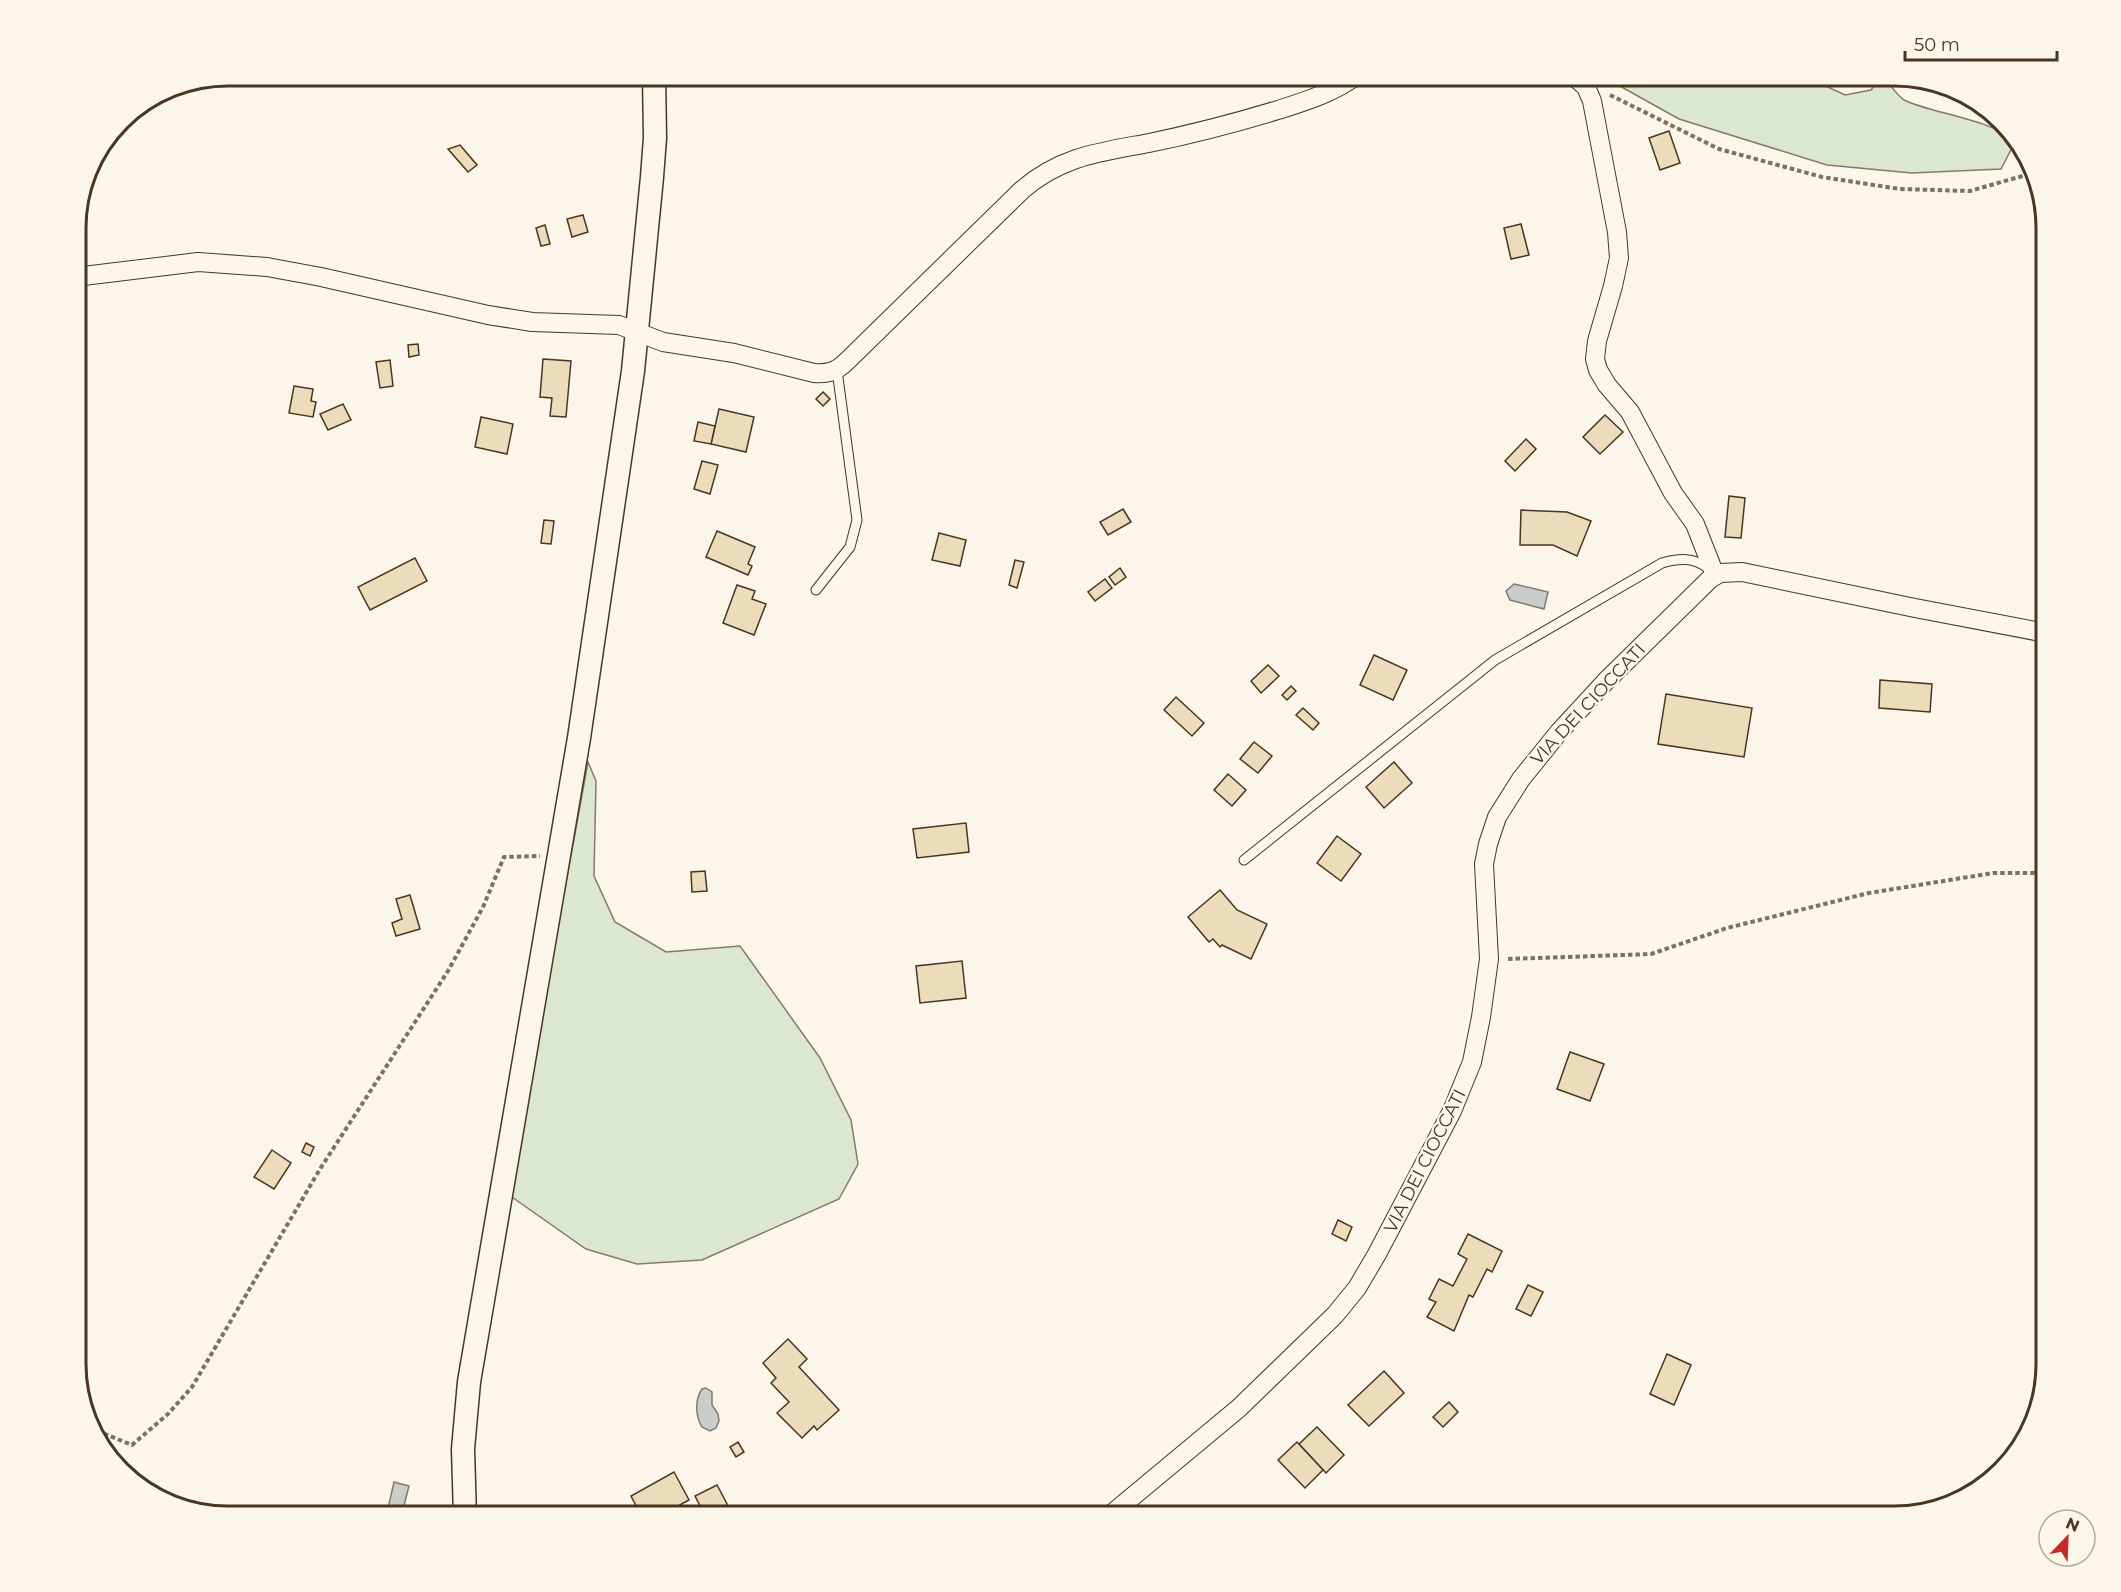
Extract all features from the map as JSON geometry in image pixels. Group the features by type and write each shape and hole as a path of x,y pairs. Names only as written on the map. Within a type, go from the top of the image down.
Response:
{"street":[{"path":"465,1506 463,1449 469,1382 581,726 638,331 654,158 654,86"},
{"path":"86,276 175,264 240,264 313,275 488,315 540,322 620,325 663,342 734,353 807,372 827,373 837,370 1022,190 1047,171 1086,155 1206,130 1270,112 1320,96 1340,86"},
{"path":"1585,86 1592,101 1619,250 1616,278 1597,341 1595,359 1598,370 1607,385 1630,412 1673,493 1695,524 1715,575 1733,571 1751,573 2036,631"},
{"name":"VIA DEI CIOCCATI","path":"1121,1506 1239,1408 1335,1315 1357,1288 1459,1096 1472,1062 1489,959 1484,864 1490,837 1503,806 1537,758 1575,714 1715,575"}],"lane":[{"path":"816,590 850,547 857,519 837,370"},
{"path":"1244,860 1495,660 1662,563 1683,559 1691,560 1705,566 1715,575"}],"path":[{"path":"1593,86 1719,149 1822,177 1900,189 1970,191 2026,175"},
{"path":"104,1433 132,1444 168,1414 192,1387 320,1169 448,971 483,907 504,857 533,855 558,858"},
{"path":"1489,959 1651,954 1727,928 1869,893 1994,873 2036,873"}],"green space":[{"path":"1620,86 1826,86 1845,95 1871,90 1874,86 1891,86 1904,100 1916,105 1994,128 2012,149 2001,169 1912,173 1827,165 1679,119"},
{"path":"588,762 596,781 594,876 615,922 666,952 740,946 820,1058 851,1120 858,1164 839,1199 702,1260 637,1264 586,1249 509,1195"}],"shaded area":[{"path":"1514,584 1548,592 1544,609 1510,600 1506,591"},
{"path":"706,1388 712,1392 712,1405 718,1414 719,1421 716,1428 710,1431 702,1427 697,1413 700,1393"},
{"path":"394,1482 409,1486 404,1506 389,1506"}],"building":[{"path":"1669,131 1680,163 1660,170 1649,138"},
{"path":"460,145 477,165 468,172 448,149"},
{"path":"583,215 588,232 572,237 567,219"},
{"path":"1521,224 1529,255 1511,259 1504,228"},
{"path":"545,225 550,244 541,246 536,228"},
{"path":"418,344 419,355 409,357 408,345"},
{"path":"543,359 571,361 566,417 550,416 552,398 540,397"},
{"path":"390,360 393,386 380,388 376,362"},
{"path":"294,386 313,389 311,401 316,402 313,417 289,413"},
{"path":"823,392 830,399 823,406 816,399"},
{"path":"343,404 351,420 328,430 320,414"},
{"path":"719,409 754,417 746,452 711,444"},
{"path":"1605,415 1623,432 1600,454 1583,437"},
{"path":"481,417 513,424 507,454 475,447"},
{"path":"698,422 715,426 711,444 694,441"},
{"path":"1526,439 1536,449 1515,471 1505,461"},
{"path":"702,461 718,465 710,494 694,489"},
{"path":"1729,496 1745,498 1741,538 1725,537"},
{"path":"1123,509 1131,522 1108,535 1100,522"},
{"path":"1521,510 1567,512 1591,521 1577,556 1553,545 1520,545"},
{"path":"544,520 554,521 551,544 541,543"},
{"path":"717,531 755,547 748,564 752,566 748,575 706,557"},
{"path":"939,533 966,540 960,566 932,560"},
{"path":"415,558 427,581 370,610 358,587"},
{"path":"1015,560 1024,562 1017,588 1009,585"},
{"path":"1120,568 1126,577 1115,585 1109,577"},
{"path":"1105,579 1112,588 1095,601 1088,592"},
{"path":"737,585 755,591 752,599 766,604 754,635 723,623"},
{"path":"1374,655 1407,670 1393,700 1360,685"},
{"path":"1268,665 1279,676 1261,693 1251,681"},
{"path":"1880,680 1932,684 1930,712 1879,708"},
{"path":"1291,686 1296,691 1287,700 1282,695"},
{"path":"1666,694 1752,708 1744,757 1658,744"},
{"path":"1176,697 1204,723 1192,736 1164,710"},
{"path":"1303,708 1319,723 1313,730 1296,715"},
{"path":"1254,742 1272,756 1258,773 1240,759"},
{"path":"1394,762 1412,783 1384,808 1366,787"},
{"path":"1228,774 1246,790 1232,806 1214,790"},
{"path":"966,823 969,852 917,858 913,829"},
{"path":"1337,836 1361,854 1341,881 1317,863"},
{"path":"705,871 707,891 692,892 691,872"},
{"path":"1220,890 1237,910 1267,924 1251,959 1222,945 1220,947 1213,939 1209,942 1188,917"},
{"path":"410,895 420,929 396,936 392,923 402,919 396,899"},
{"path":"962,961 966,998 920,1003 916,966"},
{"path":"1570,1052 1604,1064 1590,1101 1557,1089"},
{"path":"306,1143 314,1147 310,1156 302,1152"},
{"path":"272,1150 291,1163 274,1189 254,1177"},
{"path":"1338,1220 1352,1227 1346,1241 1332,1234"},
{"path":"1468,1234 1502,1251 1492,1272 1487,1269 1473,1297 1469,1295 1454,1331 1427,1317 1436,1302 1429,1299 1439,1279 1453,1286 1467,1259 1458,1254"},
{"path":"1528,1285 1543,1292 1531,1316 1516,1309"},
{"path":"788,1339 807,1359 799,1367 839,1410 817,1430 814,1426 802,1438 777,1413 789,1402 771,1383 776,1378 763,1363"},
{"path":"1667,1354 1691,1365 1674,1405 1650,1394"},
{"path":"1384,1371 1404,1393 1369,1426 1348,1405"},
{"path":"1449,1402 1458,1412 1443,1427 1433,1417"},
{"path":"1317,1427 1344,1455 1326,1473 1299,1444"},
{"path":"738,1442 744,1452 736,1457 730,1447"},
{"path":"1297,1442 1323,1470 1305,1488 1278,1460"},
{"path":"674,1472 689,1500 678,1506 636,1506 631,1496"},
{"path":"717,1485 728,1506 700,1506 695,1496"}]}
